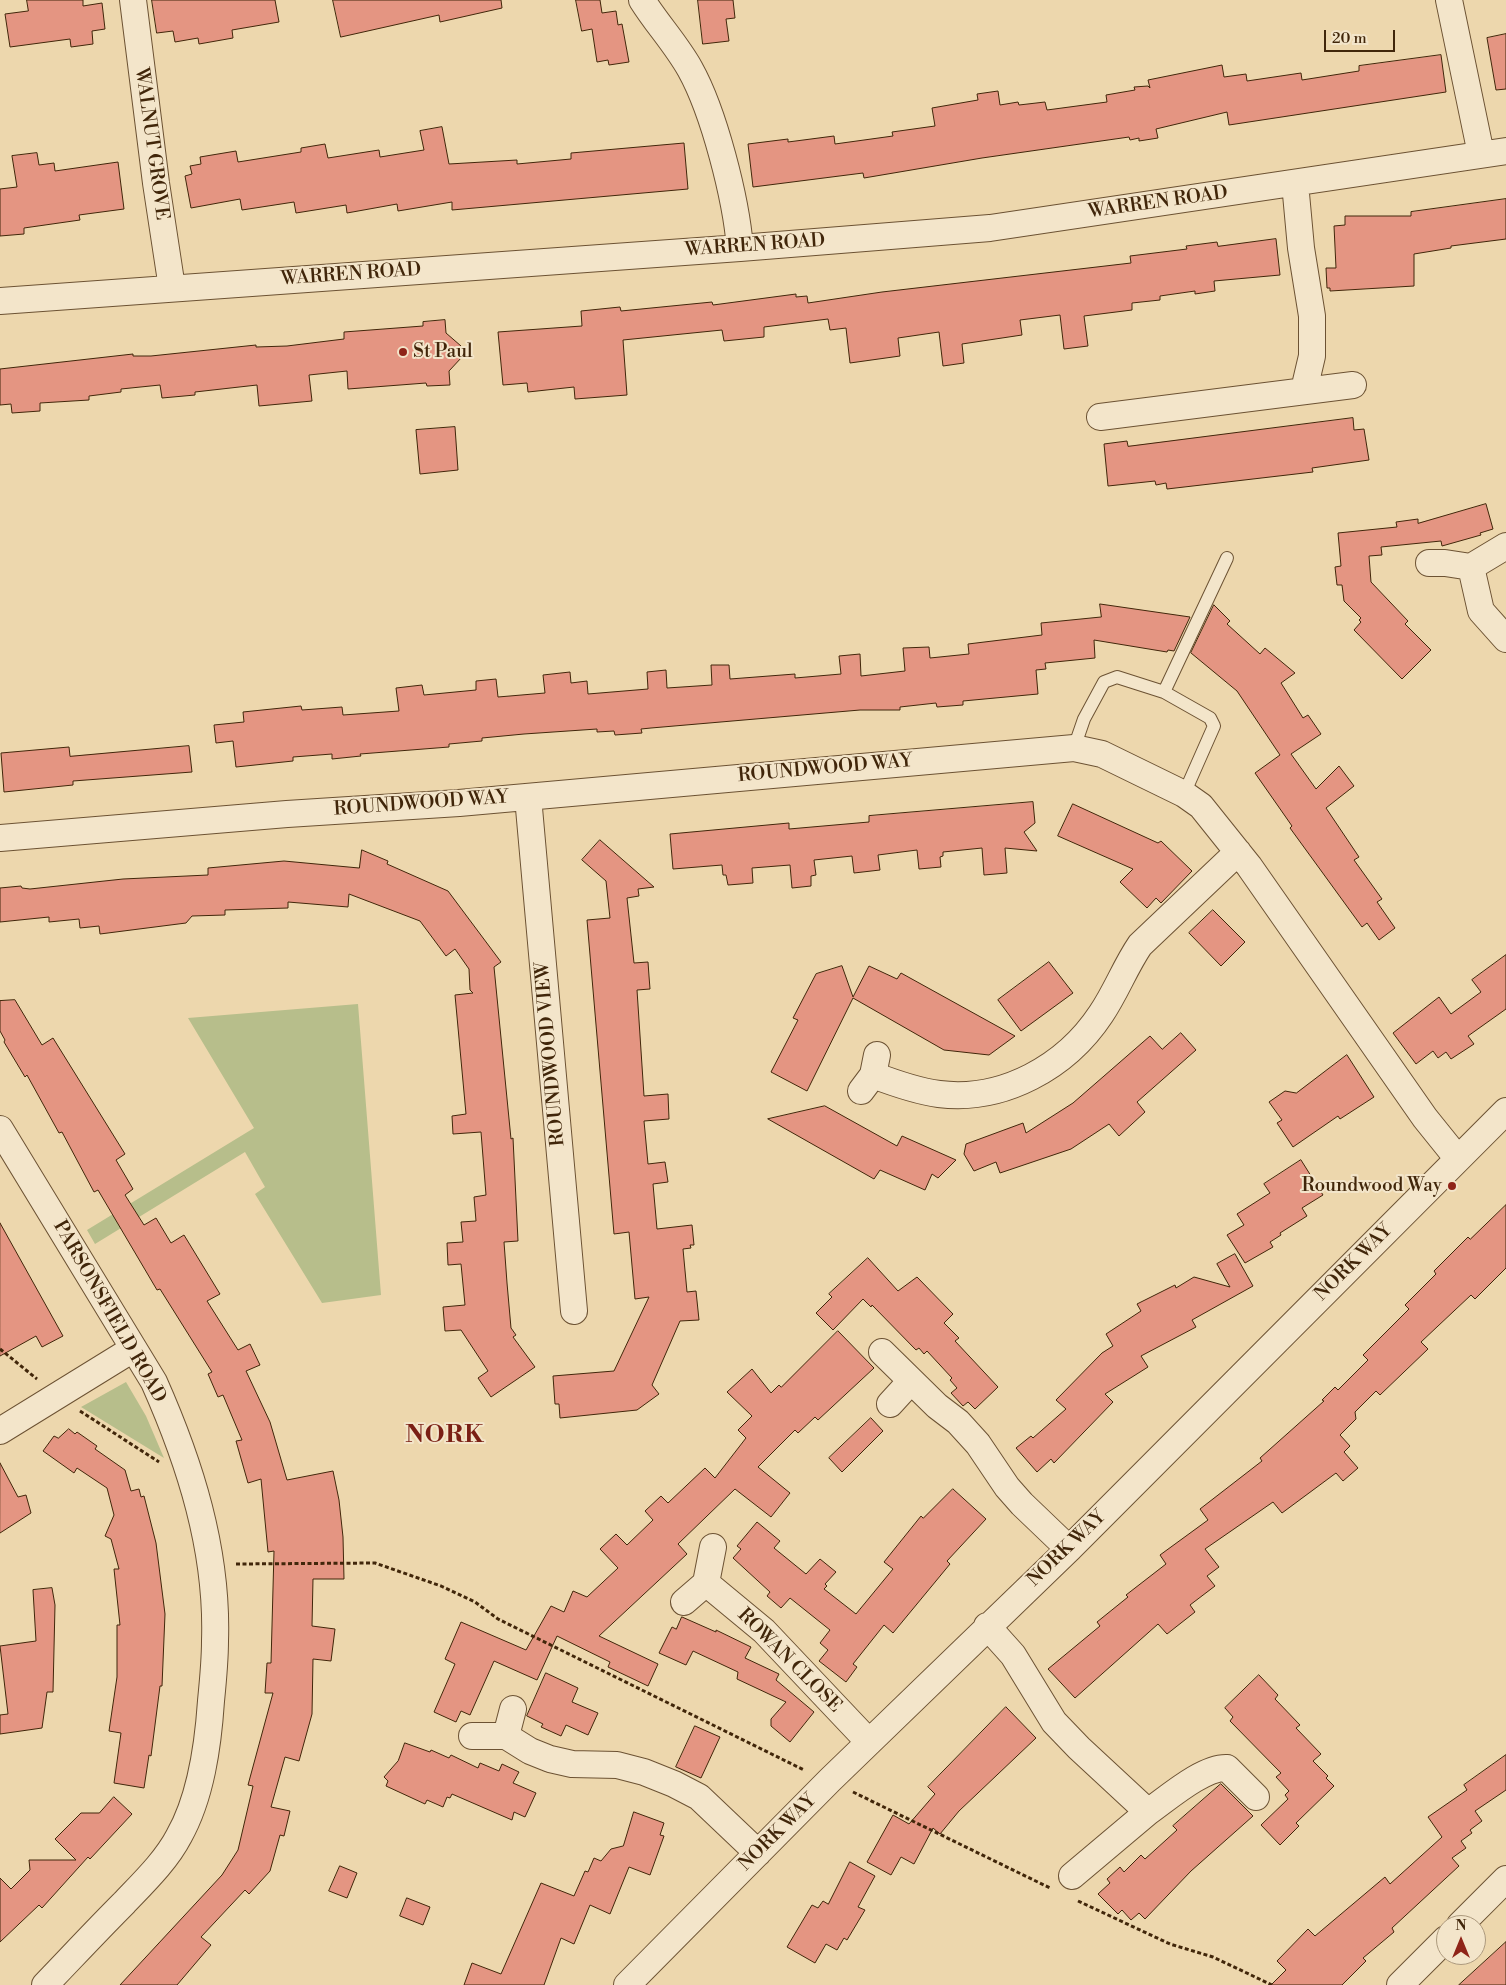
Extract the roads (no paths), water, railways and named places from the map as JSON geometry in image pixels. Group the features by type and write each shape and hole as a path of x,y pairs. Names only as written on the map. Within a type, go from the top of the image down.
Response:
{"street":[{"name":"WALNUT GROVE","path":"133,0 156,183 172,288"},
{"path":"642,0 691,70 705,105 719,143 740,248"},
{"path":"1449,0 1494,152"},
{"name":"WARREN ROAD","path":"0,301 740,248 990,228 1494,152"},
{"path":"1295,183 1301,248 1312,316 1312,356 1304,390"},
{"path":"1100,417 1353,385"},
{"path":"1429,563 1445,563 1471,567 1506,546"},
{"path":"1471,567 1481,611 1506,639"},
{"name":"ROUNDWOOD WAY","path":"0,838 278,814 528,797 1074,748 1102,754 1184,794 1201,806 1238,852 1425,1118 1458,1159"},
{"name":"ROUNDWOOD VIEW","path":"528,797 574,1311"},
{"path":"870,1074 901,1086 940,1094 975,1094 1014,1085 1048,1068 1078,1044 1102,1014 1128,963 1140,945 1238,852"},
{"name":"NORK WAY","path":"627,1985 830,1780 987,1626 1069,1549 1506,1111"},
{"name":"PARSONSFIELD ROAD","path":"0,1129 154,1382 170,1418 192,1480 204,1523 216,1640 209,1735 194,1803 179,1837 156,1869 45,1985"},
{"path":"0,1431 133,1349"},
{"path":"882,1352 911,1381 958,1422 978,1444 1007,1486 1069,1549"},
{"path":"890,1404 911,1381"},
{"path":"684,1602 706,1583 713,1548"},
{"name":"ROWAN CLOSE","path":"706,1583 764,1631 869,1742"},
{"path":"987,1626 1013,1655 1054,1722 1148,1812"},
{"path":"506,1736 513,1709"},
{"path":"472,1736 506,1736 530,1751 550,1760 572,1764 617,1765 644,1772 674,1784 699,1798 758,1853"},
{"path":"1072,1876 1148,1812 1182,1788 1218,1768 1227,1768 1256,1797"},
{"path":"1470,1915 1506,1879"},
{"path":"1400,1985 1436,1949"}],"lane":[{"path":"1164,692 1228,558"},
{"path":"1074,748 1084,719 1104,682 1117,677 1164,692 1210,718 1214,726 1184,794"}],"place":[{"name":"St Paul","path":"403,352"},
{"name":"Roundwood Way","path":"1452,1186"}],"district":[{"name":"NORK","path":"445,1436"}]}
